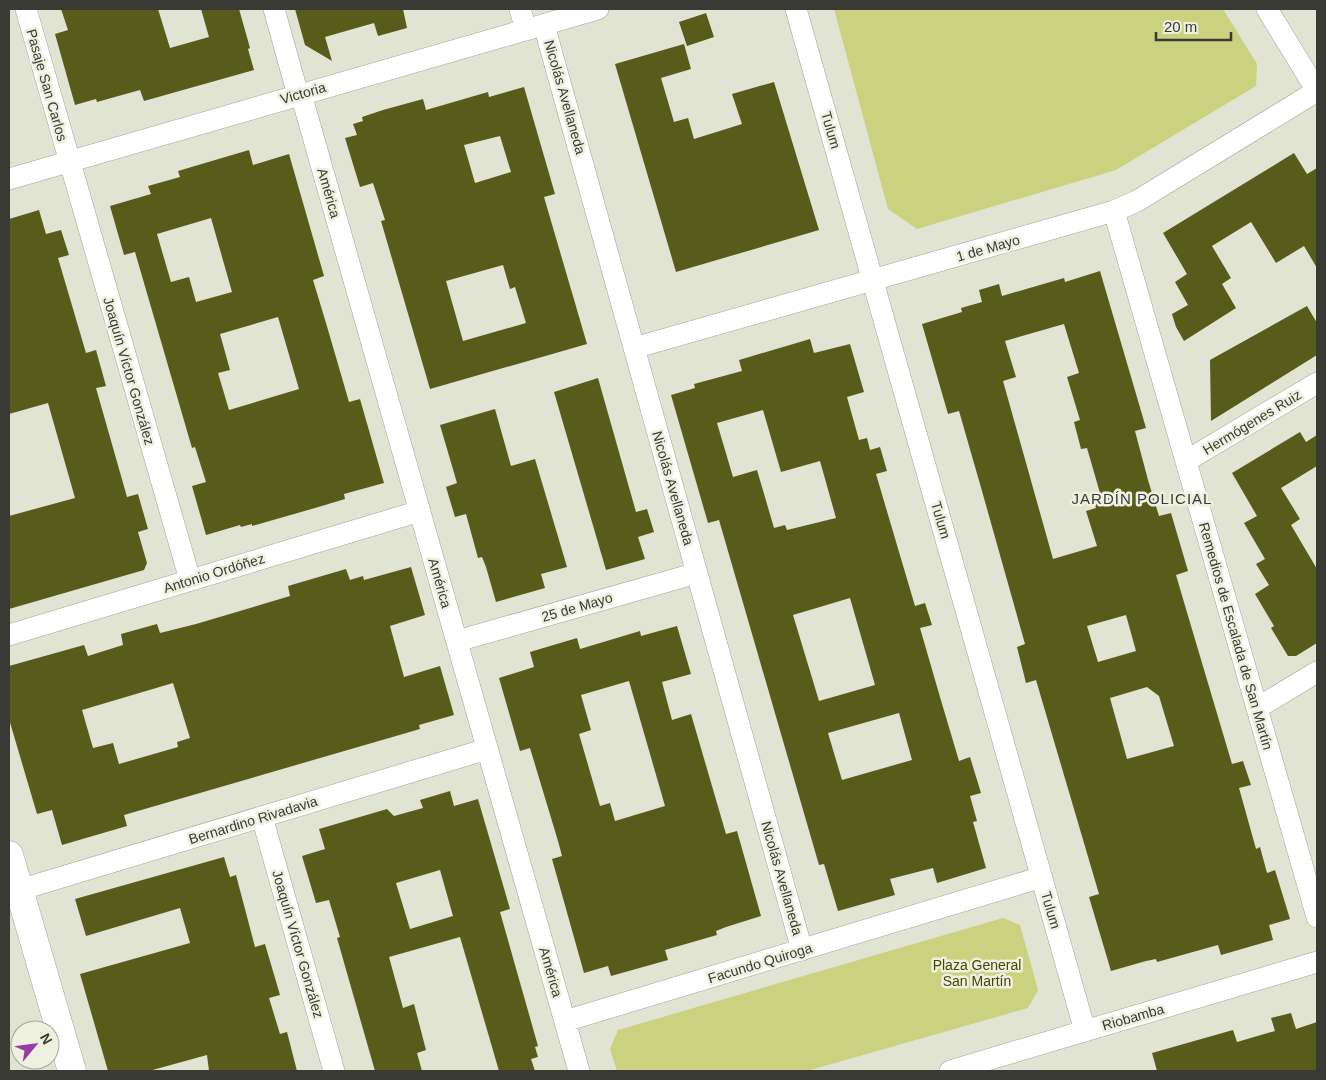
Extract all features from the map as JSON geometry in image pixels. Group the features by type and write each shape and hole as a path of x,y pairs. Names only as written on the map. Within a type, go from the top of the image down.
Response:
{"main road":[{"path":"9,855 72,1071"}],"street":[{"name":"Pasaje San Carlos","path":"26,9 68,161"},
{"name":"América","path":"274,9 420,511 579,1071"},
{"name":"Nicolás Avellaneda","path":"520,9 535,28 634,348 802,950"},
{"name":"Victoria","path":"9,179 598,9"},
{"name":"Tulum","path":"796,9 1085,1031"},
{"path":"1267,9 1317,91"},
{"name":"1 de Mayo","path":"634,348 1114,211 1137,201 1317,91"},
{"name":"Joaquín Víctor González","path":"68,161 190,580"},
{"name":"Remedios de Escalada de San Martín","path":"1114,211 1317,917"},
{"name":"Hermógenes Ruiz","path":"1186,461 1317,383"},
{"name":"Antonio Ordóñez","path":"9,635 420,511"},
{"name":"25 de Mayo","path":"457,641 697,573"},
{"path":"1257,708 1317,672"},
{"name":"Bernardino Rivadavia","path":"19,890 487,749"},
{"name":"Joaquín Víctor González","path":"262,817 334,1071"},
{"name":"Facundo Quiroga","path":"565,1021 1042,877"},
{"name":"Riobamba","path":"950,1071 1317,962"}],"green space":[{"path":"834,9 1223,9 1257,64 1256,86 1116,170 917,229 888,209"},
{"name":"Plaza General San Martín","path":"1003,918 1020,925 1038,990 1028,1008 807,1071 617,1071 610,1049 618,1030"}],"building":[{"path":"61,9 158,9 170,48 209,37 201,9 239,9 254,70 144,101 140,90 97,102 96,99 75,105 55,34 68,30"},
{"path":"295,9 403,9 407,28 378,36 374,23 325,37 332,61 305,45"},
{"path":"706,13 714,37 687,46 679,22"},
{"path":"684,44 691,69 661,78 674,122 688,118 694,139 742,124 732,94 774,82 819,230 676,272 615,64"},
{"path":"524,87 555,194 544,197 587,344 430,389 381,221 385,220 373,183 360,187 345,138 357,135 353,124 363,121 362,117 383,110 423,99 426,110 488,92 489,97","holes":["500,136 511,172 475,183 464,145","503,265 510,289 515,287 526,323 463,341 446,281"]},
{"path":"249,150 253,165 289,154 324,276 313,280 349,402 360,399 384,483 344,494 345,499 315,508 252,526 252,524 241,527 240,525 206,535 192,486 206,482 195,447 192,448 135,252 124,255 110,206 151,194 148,186 180,177 178,171","holes":["211,218 232,292 196,302 189,277 171,282 157,234","278,317 299,389 229,410 218,373 230,370 220,334"]},
{"path":"1294,153 1307,174 1317,168 1317,268 1304,246 1276,263 1251,222 1212,246 1231,278 1222,284 1236,308 1184,341 1176,327 1172,314 1188,305 1175,282 1187,274 1163,233"},
{"path":"39,210 46,234 61,230 69,255 58,258 86,353 96,350 106,386 96,388 127,497 138,494 148,529 138,532 147,563 144,570 9,609 9,516 75,498 48,403 9,414 9,219"},
{"path":"1100,271 1146,428 1135,431 1148,480 1159,516 1171,513 1188,571 1176,575 1232,764 1243,761 1251,785 1239,788 1256,849 1260,847 1267,873 1275,870 1290,919 1269,925 1273,940 1221,955 1218,945 1157,962 1156,959 1111,971 1089,897 1099,894 1036,680 1026,683 1017,647 1025,644 959,411 948,414 922,324 962,312 961,308 982,302 979,290 999,284 1002,296 1064,278 1065,282","holes":["1064,324 1079,373 1067,377 1080,420 1074,422 1081,449 1087,448 1100,493 1092,495 1096,508 1086,511 1097,546 1053,559 1003,381 1016,377 1005,341","1126,615 1136,651 1098,662 1087,626","1147,687 1159,696 1174,746 1127,759 1110,698"]},
{"path":"1307,306 1317,323 1317,355 1211,421 1210,360"},
{"path":"810,339 814,353 850,344 864,392 847,397 859,440 867,438 870,450 880,447 887,471 876,474 915,606 925,603 932,625 920,628 940,697 959,761 970,757 981,793 970,796 977,821 973,822 986,868 937,883 933,868 890,879 895,895 838,911 824,864 819,865 719,520 708,523 671,395 695,388 694,384 742,371 739,360","holes":["763,410 781,472 820,461 836,518 787,530 785,525 774,528 757,470 733,477 717,423","850,598 875,685 819,701 793,615","899,713 912,760 842,780 828,733"]},
{"path":"598,378 636,512 647,509 654,532 638,537 645,559 606,570 554,392"},
{"path":"495,409 511,466 535,459 567,567 541,574 545,588 496,602 482,557 478,558 466,514 455,517 446,487 457,483 440,425"},
{"path":"1300,432 1306,442 1317,435 1317,466 1281,488 1300,519 1291,525 1317,569 1317,643 1296,656 1288,656 1271,628 1274,626 1255,594 1269,585 1256,564 1265,559 1244,523 1257,516 1232,473"},
{"path":"411,567 425,615 390,626 404,677 440,666 454,715 419,725 420,729 124,815 127,826 62,845 52,810 37,814 9,719 9,666 84,645 88,656 123,645 121,634 157,624 160,633 196,624 290,596 288,586 346,569 350,580 363,576 364,580","holes":["173,683 190,738 177,742 178,747 119,764 113,743 93,748 82,710"]},
{"path":"677,626 691,674 662,682 672,720 691,714 726,834 737,831 761,916 716,931 717,935 665,950 668,960 611,976 608,966 584,973 552,859 562,856 558,841 530,748 520,751 499,678 534,667 530,652 577,638 580,649 640,631 641,636","holes":["629,681 665,806 615,821 610,803 600,806 579,734 591,730 581,695"]},
{"path":"450,791 454,806 478,799 510,909 500,912 538,1046 535,1047 538,1057 531,1059 535,1071 499,1071 460,937 389,957 403,1008 414,1004 426,1050 417,1053 422,1071 375,1071 337,938 340,937 329,900 316,903 302,856 325,849 319,829 387,809 394,816 423,808 420,800","holes":["440,870 453,916 410,929 396,883"]},
{"path":"224,857 230,877 236,875 255,947 265,944 280,995 269,998 280,1034 287,1032 297,1071 209,1071 207,1055 149,1071 108,1071 80,974 190,943 180,908 86,936 75,899"},
{"path":"1291,1013 1296,1029 1317,1022 1317,1071 1157,1071 1152,1053 1233,1030 1237,1042 1275,1031 1271,1018"}],"district":[{"name":"JARDÍN POLICIAL","path":"1142,498"}]}
